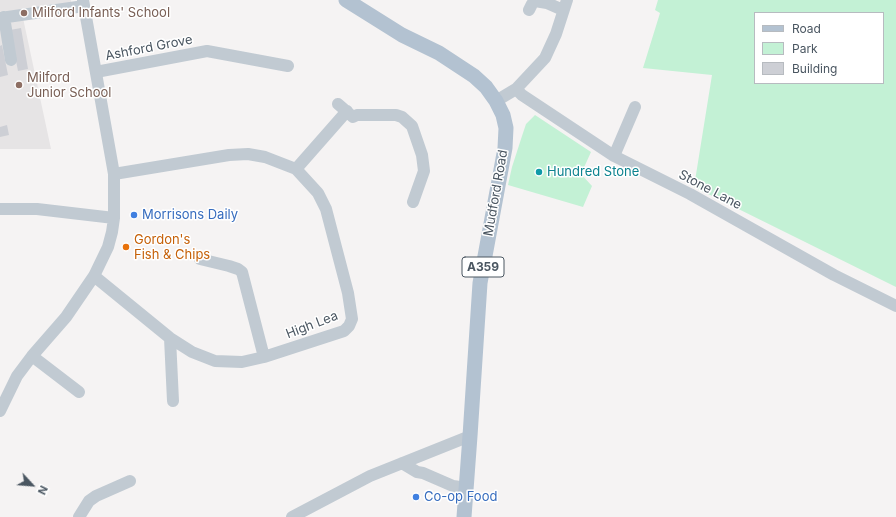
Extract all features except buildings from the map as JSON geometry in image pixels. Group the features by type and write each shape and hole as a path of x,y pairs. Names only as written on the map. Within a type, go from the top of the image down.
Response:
{"main road":[{"name":"Mudford Road","path":"346,0 402,35 439,54 474,76 486,87 496,101 503,115 506,128 505,148 480,283 464,517"}],"street":[{"path":"496,101 516,89 545,58 556,34 565,5 535,1 529,10"},
{"path":"0,411 17,376 32,356 66,317 94,276 108,247 114,218 114,174 84,3 2,17 11,60"},
{"name":"Ashford Grove","path":"96,72 207,51 288,66"},
{"name":"Stone Lane","path":"516,89 522,95 614,156 690,194 834,275 896,306"},
{"path":"614,156 635,107"},
{"path":"296,169 347,110 396,115 402,117 412,126 421,150 424,172 414,202"},
{"name":"High Lea","path":"94,276 170,338 192,352 215,361 242,362 264,357 344,331 349,326 352,319 348,293 326,210 318,193 296,169 265,157 248,154 229,155 114,174"},
{"path":"0,209 37,210 114,218"},
{"path":"200,259 229,266 242,272 264,357"},
{"path":"170,338 173,401"},
{"path":"32,356 79,392"},
{"path":"292,517 370,476 470,436"},
{"path":"402,463 417,472 453,486 466,488"},
{"path":"80,517 89,501 96,496 130,481"}],"shaded area":[{"name":"Milford Junior School","path":"0,0 71,0 72,9 23,18 51,149 0,149"}],"green space":[{"path":"658,0 896,0 896,287 694,187 712,75 643,68 660,13 655,10"},
{"path":"535,115 591,152 581,174 592,186 583,207 508,185 512,167 526,124"}],"place":[{"name":"Milford Infants' School","path":"24,13"},
{"name":"Milford Junior School","path":"19,85"},
{"name":"Hundred Stone","path":"539,172"},
{"name":"Morrisons Daily","path":"134,215"},
{"name":"Gordon's Fish & Chips","path":"126,247"},
{"name":"Co-op Food","path":"416,497"}]}
